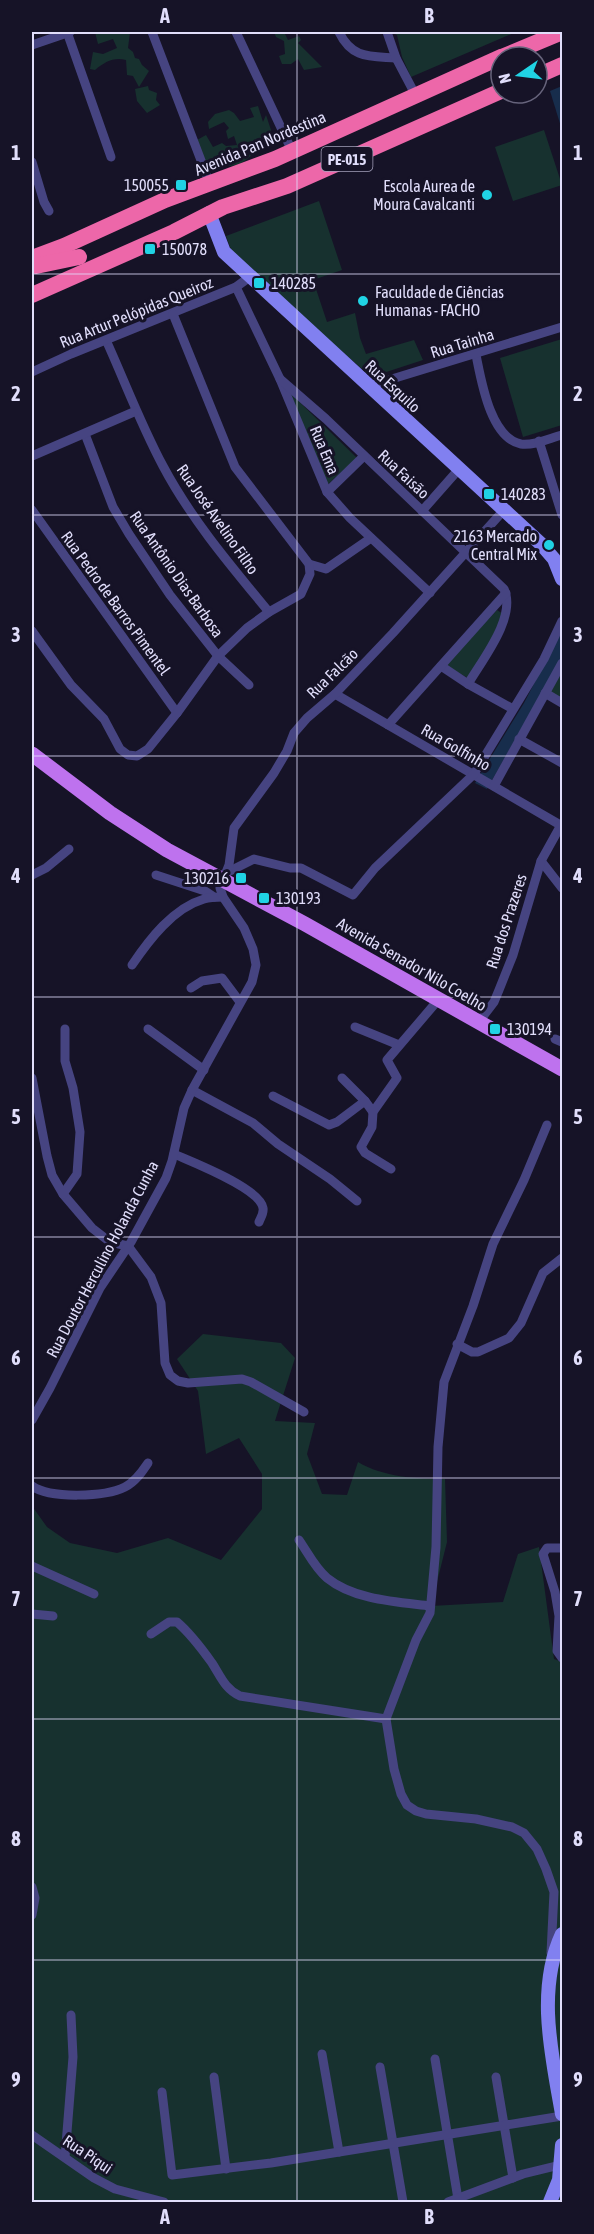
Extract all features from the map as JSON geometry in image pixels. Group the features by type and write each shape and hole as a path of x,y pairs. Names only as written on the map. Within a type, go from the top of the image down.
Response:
{"highway":[{"name":"Avenida Pan Nordestina","path":"531,45 562,32"},
{"name":"Avenida Pan Nordestina","path":"32,258 165,200 292,151 489,63"},
{"name":"PE-015","path":"32,295 174,232 216,210 235,197 489,86"},
{"name":"PE-015","path":"216,210 287,186 489,96"},
{"path":"32,267 79,257"}],"main road":[{"name":"Avenida Senador Nilo Coelho","path":"32,754 110,813 221,887 305,924 562,1069"}],"street":[{"path":"32,45 68,32 111,157"},
{"path":"152,32 210,184"},
{"path":"236,32 292,151"},
{"path":"339,32 356,53 396,58"},
{"path":"387,32 396,58 416,96"},
{"path":"32,162 49,211"},
{"name":"Rua Esquilo","path":"216,210 224,252 541,544 554,559 562,579"},
{"name":"Rua Artur Pelópidas Queiroz","path":"32,372 236,287 250,276"},
{"name":"Rua Ema","path":"236,287 279,379 327,492 371,538 430,593"},
{"path":"32,631 71,685 104,719 124,754 137,756 148,749 218,656 247,628 269,612 301,594 310,574 309,564 235,468 173,314"},
{"name":"Rua Tainha","path":"369,386 562,327"},
{"name":"Rua José Avelino Filho","path":"106,340 136,411 163,466 186,504 229,563 269,612"},
{"path":"476,355 492,416 503,431 522,444 562,435"},
{"name":"Rua Faisão","path":"279,379 326,419 468,552 502,586 506,593"},
{"path":"32,456 136,411"},
{"name":"Rua Antônio Dias Barbosa","path":"85,434 113,507 170,595 218,656 249,685"},
{"path":"539,441 562,514"},
{"path":"327,492 364,456"},
{"path":"422,511 459,469"},
{"name":"Rua Pedro de Barros Pimentel","path":"32,510 138,662 177,713"},
{"name":"Rua Falcão","path":"221,887 231,857 234,828 274,773 287,752 294,733 307,718 335,694 468,552 504,510"},
{"path":"309,564 326,569 371,538"},
{"path":"388,725 506,593"},
{"path":"468,684 504,621 507,613 506,593"},
{"path":"132,965 143,948 171,919 221,887 254,859 312,872 353,895 375,868 475,775 544,658 562,621"},
{"path":"493,786 562,663"},
{"path":"441,666 513,709"},
{"path":"546,693 562,703"},
{"name":"Rua Golfinho","path":"335,694 562,826"},
{"path":"519,740 562,763"},
{"name":"Rua dos Prazeres","path":"478,1023 494,1002 513,956 541,861 562,826"},
{"path":"33,873 46,868 69,849"},
{"path":"541,861 562,888"},
{"path":"156,875 205,891 221,887"},
{"name":"Rua Doutor Herculino Holanda Cunha","path":"32,1420 100,1288 128,1246 166,1178 184,1108 192,1089 252,982 256,960 244,928 221,887"},
{"path":"191,988 202,981 222,978 240,1002"},
{"path":"392,1169 362,1148 373,1123 373,1112 397,1078 387,1060 439,999"},
{"path":"355,1027 399,1045"},
{"path":"63,1194 77,1174 80,1132 73,1088 65,1061 65,1029"},
{"path":"148,1029 204,1070"},
{"path":"32,1078 35,1117 52,1175 63,1194 92,1228 110,1242 128,1246 152,1277 161,1303 165,1363 170,1375 178,1381 188,1383 242,1379 304,1412"},
{"path":"342,1078 373,1112"},
{"path":"192,1089 254,1123 278,1144 330,1179 357,1201"},
{"path":"273,1096 329,1125 337,1122 365,1101"},
{"path":"162,2092 172,2175 339,2152 562,2115 550,2037 548,1999 554,1892 546,1869 537,1849 524,1833 512,1827 476,1819 426,1814 407,1805 401,1794 394,1769 386,1719 416,1640 428,1620 436,1547 438,1447 444,1382 473,1306 493,1244 525,1180 547,1125"},
{"path":"174,1154 234,1181 243,1188 262,1205 263,1211 259,1221"},
{"path":"457,1344 472,1352 478,1352 509,1338 521,1323 543,1273 562,1258"},
{"path":"32,1486 55,1494 110,1492 133,1482 148,1463"},
{"path":"299,1540 317,1567 341,1587 368,1596 430,1606"},
{"path":"562,1548 547,1548 543,1554 559,1592 557,1651 562,1658"},
{"path":"32,1566 94,1594"},
{"path":"32,1614 53,1616"},
{"path":"152,1634 168,1622 177,1623 198,1645 225,1686 240,1696 386,1719"},
{"path":"32,1887 35,1898 32,1914"},
{"path":"551,1967 562,1934"},
{"path":"65,2157 73,2057 71,2015"},
{"path":"322,2054 339,2152"},
{"path":"435,2059 458,2199"},
{"path":"380,2067 403,2202"},
{"path":"214,2077 226,2169"},
{"path":"496,2078 513,2178"},
{"name":"Rua Piqui","path":"32,2136 94,2178 115,2189 164,2202"},
{"path":"550,2202 557,2186 562,2145"},
{"path":"448,2202 513,2178 560,2165"}],"green space":[{"path":"95,32 130,32 128,48 149,71 139,87 133,76 127,75 126,60 113,60 95,70 90,69 93,52 103,54 117,48 113,39 98,44"},
{"path":"274,32 284,32 288,40 299,36 301,40 298,43 322,67 304,70 298,59 291,64 282,64 279,56 285,54 284,41 276,37"},
{"path":"390,32 516,32 411,77 402,57 397,35"},
{"path":"148,86 149,90 157,93 156,100 160,105 147,113 137,101 135,89"},
{"path":"258,106 263,122 266,115 274,139 258,148 241,163 228,166 224,156 218,159 215,168 207,169 197,140 206,135 213,147 222,143 226,146 237,145 234,136 228,139 226,131 229,128 224,122 209,129 208,122 215,114 229,110 240,121 254,117 250,108"},
{"path":"544,130 562,185 513,201 495,147"},
{"path":"319,201 342,270 313,280 327,322 355,313 366,354 414,340 423,360 371,377 233,255 226,236"},
{"path":"562,339 562,425 523,437 500,358"},
{"path":"284,387 357,458 327,485"},
{"path":"497,610 503,614 499,628 468,678 445,665"},
{"path":"562,672 562,700 550,693"},
{"path":"203,1334 281,1343 295,1358 275,1421 315,1423 307,1454 322,1494 347,1495 358,1462 389,1474 412,1478 445,1479 447,1542 431,1606 503,1602 518,1554 539,1547 554,1659 562,1662 562,2202 32,2202 32,1506 47,1527 70,1543 117,1553 168,1538 221,1560 262,1509 262,1474 239,1438 206,1454 198,1391 177,1359"}],"water":[{"path":"562,86 562,130 550,91"},
{"path":"562,630 562,657 487,789 475,783 524,703"}],"place":[{"name":"150055","path":"181,185"},
{"name":"Escola Aurea de Moura Cavalcanti","path":"487,195"},
{"name":"150078","path":"150,249"},
{"name":"140285","path":"259,283"},
{"name":"Faculdade de Ciências Humanas - FACHO","path":"363,301"},
{"name":"140283","path":"489,494"},
{"name":"2163 Mercado Central Mix","path":"549,545"},
{"name":"130216","path":"241,878"},
{"name":"130193","path":"264,898"},
{"name":"130194","path":"495,1029"}]}
